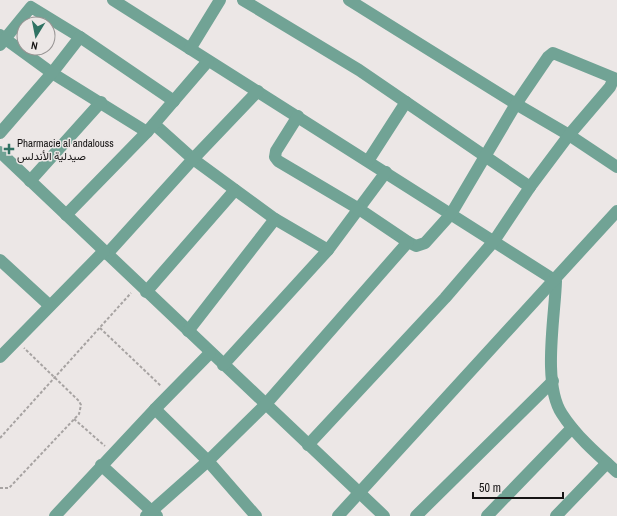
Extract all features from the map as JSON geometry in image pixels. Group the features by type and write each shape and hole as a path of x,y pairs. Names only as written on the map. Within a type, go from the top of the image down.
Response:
{"street":[{"path":"113,0 556,280"},
{"path":"190,50 220,0"},
{"path":"243,0 359,70 530,186"},
{"path":"350,0 516,104 569,135 617,167"},
{"path":"174,101 80,37 26,3 2,40 52,73 101,102 151,128 275,219 328,250"},
{"path":"0,133 52,73 80,37"},
{"path":"298,116 276,151 275,157 278,161 359,208 416,246 425,243 451,214 516,104 548,57 553,53 614,78 610,87 569,135 530,186 494,241 445,298 308,445"},
{"path":"66,215 151,128 208,61"},
{"path":"0,357 49,305 105,253 193,158 258,91"},
{"path":"30,181 101,102"},
{"path":"368,161 406,102"},
{"path":"0,152 210,353 384,516"},
{"path":"224,365 328,250 386,172"},
{"path":"142,288 235,190"},
{"path":"338,516 556,280 617,211"},
{"path":"188,331 275,219"},
{"path":"101,465 152,514 265,405 408,242"},
{"path":"0,260 49,305"},
{"path":"556,280 551,362 554,394 561,413 572,428 617,472"},
{"path":"55,516 101,465 210,353"},
{"path":"416,516 553,381"},
{"path":"155,409 208,461 256,516"},
{"path":"487,516 572,428"},
{"path":"556,516 607,463"}],"path":[{"path":"0,438 100,328 142,288"},
{"path":"100,328 170,394"},
{"path":"0,488 9,488 23,476 74,419 80,409 79,401 16,340"},
{"path":"74,419 113,453"}],"place":[{"name":"Pharmacie al andalouss صيدلية الأندلس","path":"9,149"}]}
